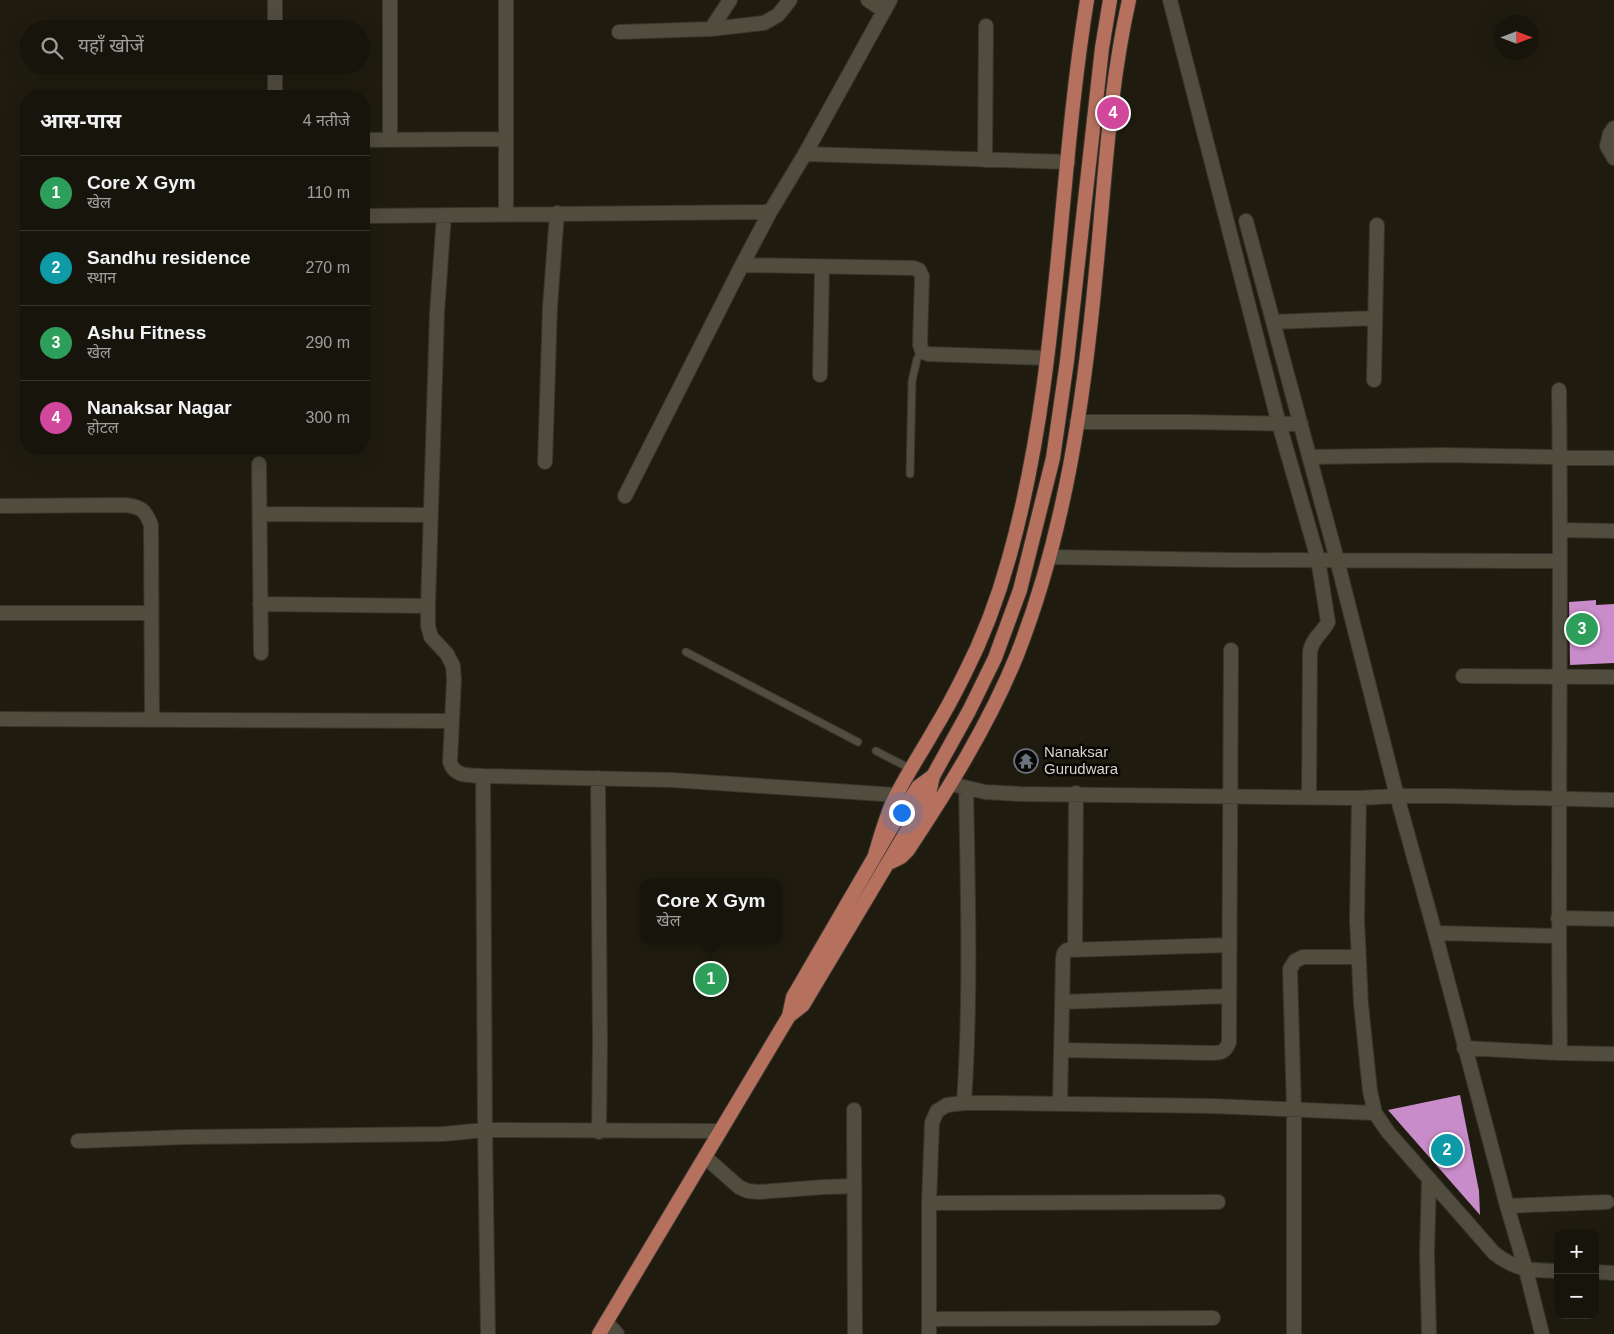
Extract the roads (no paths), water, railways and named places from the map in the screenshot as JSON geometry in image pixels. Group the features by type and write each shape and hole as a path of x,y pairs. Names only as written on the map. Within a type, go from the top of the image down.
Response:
{"main road":[{"path":"875,855 884,826 897,795 910,769 935,729 985,632 1021,516 1047,358 1078,53 1087,0"},
{"path":"602,1328 789,1016 793,997 888,863 929,794 933,776 969,711 994,658 1020,590 1053,458 1067,361 1102,48 1110,0"},
{"path":"888,863 901,857 908,850 951,784 987,719 1016,656 1050,557 1077,422 1090,329 1105,171 1120,42 1129,0"},
{"path":"828,950 875,855 918,787 933,776"}],"street":[{"path":"275,0 275,20"},
{"path":"390,0 390,140"},
{"path":"506,0 506,214"},
{"path":"710,29 730,0"},
{"path":"618,32 710,29 764,23 778,15 790,0"},
{"path":"625,496 770,212 805,154 887,5 868,0"},
{"path":"1170,0 1279,424 1318,559 1328,622 1312,641 1310,651 1309,798"},
{"path":"986,26 986,160"},
{"path":"275,75 275,90"},
{"path":"1614,128 1610,134 1607,146 1614,158"},
{"path":"370,140 506,139"},
{"path":"805,154 1068,162"},
{"path":"370,216 770,212"},
{"path":"545,462 550,307 557,213"},
{"path":"444,215 438,313 428,626 431,637 447,654 453,666 454,680 450,721 450,762 452,769 457,773 483,776 672,780 897,795"},
{"path":"1246,220 1337,560 1397,796 1542,1334"},
{"path":"1374,380 1377,225"},
{"path":"1232,241 1251,236"},
{"path":"742,265 822,268 914,268 919,270 922,276 920,345 922,351 928,354 1047,358"},
{"path":"820,375 822,268"},
{"path":"1274,322 1375,318"},
{"path":"1559,390 1561,676 1558,936 1560,1053"},
{"path":"1077,422 1301,424"},
{"path":"1309,457 1444,455 1614,458"},
{"path":"259,464 261,653"},
{"path":"0,506 125,505 137,506 146,513 151,525 152,719"},
{"path":"260,514 431,515"},
{"path":"1560,530 1614,531"},
{"path":"1050,557 1231,560 1560,561"},
{"path":"260,604 428,606"},
{"path":"0,613 151,613"},
{"path":"1062,1050 1221,1053 1226,1049 1229,1042 1231,650"},
{"path":"1463,676 1614,677"},
{"path":"0,719 450,721"},
{"path":"483,776 488,1334"},
{"path":"598,778 599,1132"},
{"path":"951,784 985,792 1020,794 1076,793 1309,798 1397,796 1614,800"},
{"path":"964,1102 968,1048 966,788"},
{"path":"1075,948 1076,793"},
{"path":"1359,798 1358,957 1370,1090 1375,1113 1388,1132 1494,1253 1506,1262 1526,1270 1554,1271"},
{"path":"1558,918 1614,919"},
{"path":"1435,933 1558,936"},
{"path":"1060,1104 1064,953 1067,950 1075,948 1229,944"},
{"path":"1294,1334 1294,1110 1290,969 1295,961 1303,957 1358,957"},
{"path":"1062,1002 1228,996"},
{"path":"1464,1048 1614,1054"},
{"path":"929,1334 929,1203 932,1124 937,1111 947,1105 964,1102 1212,1106 1375,1113"},
{"path":"854,1110 855,1334"},
{"path":"78,1141 185,1137 443,1134 485,1130 599,1132 720,1131"},
{"path":"705,1157 739,1187 748,1191 759,1192 854,1186"},
{"path":"1429,1180 1427,1254 1429,1334"},
{"path":"929,1203 1218,1202"},
{"path":"1507,1206 1607,1202"},
{"path":"1599,1272 1614,1272"},
{"path":"929,1319 1213,1318"},
{"path":"602,1328 617,1334"}],"lane":[{"path":"910,474 912,381 917,359 922,351"},
{"path":"686,652 858,742"},
{"path":"876,751 910,769"}],"place":[{"name":"Nanaksar Nagar","path":"1113,113"},
{"name":"Ashu Fitness","path":"1582,629"},
{"name":"Nanaksar Gurudwara","path":"1026,761"},
{"name":"Core X Gym","path":"711,979"},
{"name":"Sandhu residence","path":"1447,1150"}]}
